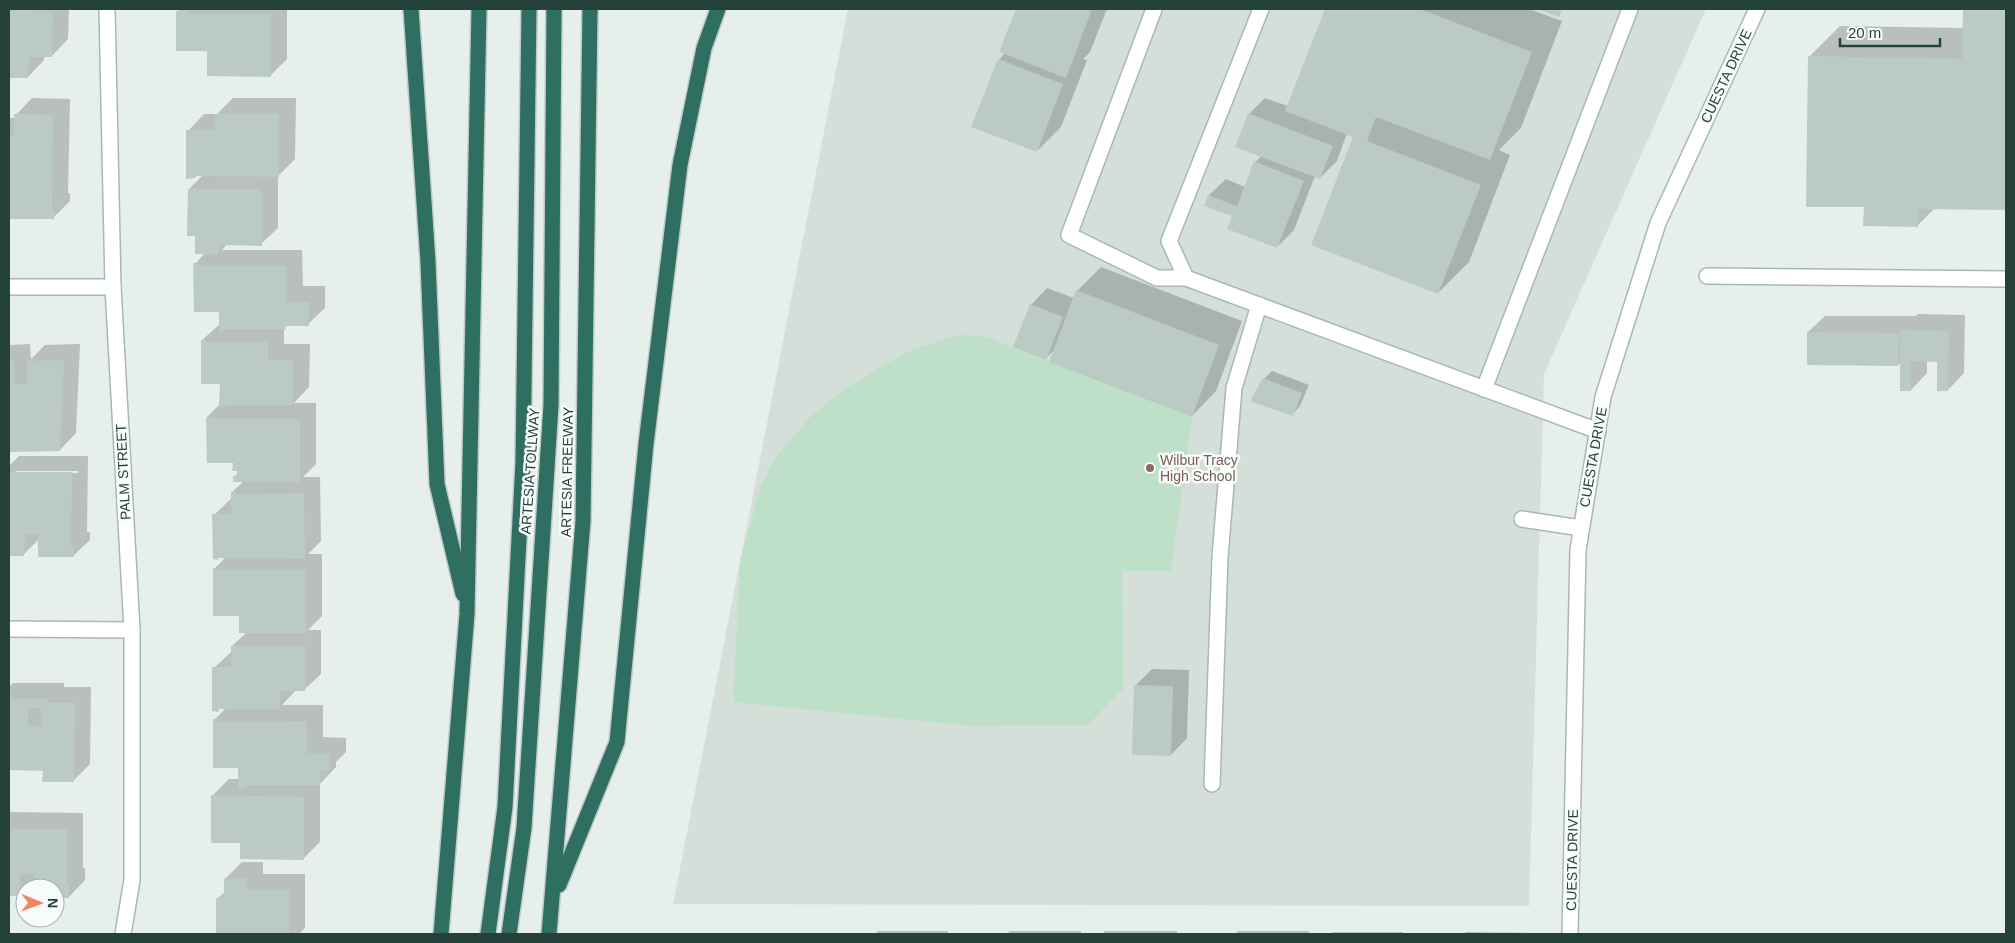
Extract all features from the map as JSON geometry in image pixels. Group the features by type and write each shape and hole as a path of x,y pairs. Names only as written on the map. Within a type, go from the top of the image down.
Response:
{"highway":[{"path":"412,9 428,262 437,484 468,614"},
{"path":"441,934 468,614 479,9"},
{"name":"ARTESIA TOLLWAY","path":"488,934 505,807 523,462 529,9"},
{"name":"ARTESIA TOLLWAY","path":"509,934 524,828 551,405 554,9"},
{"name":"ARTESIA FREEWAY","path":"549,934 584,521 590,9"},
{"path":"553,900 617,742 646,444 680,165 704,48 718,9"}],"street":[{"name":"PALM STREET","path":"107,9 113,287 132,630 132,880 123,934"},
{"path":"1154,9 1069,235 1157,278 1186,278 1598,431"},
{"path":"1186,278 1169,241 1261,9"},
{"path":"1484,388 1630,9"},
{"name":"CUESTA DRIVE","path":"1570,934 1578,550 1603,397 1658,223 1757,9"},
{"path":"1707,276 2006,279"},
{"path":"9,287 113,287"},
{"path":"1212,784 1220,557 1234,388 1258,305"},
{"path":"1522,519 1581,528"},
{"path":"9,629 132,630"}],"shaded area":[{"name":"Wilbur Tracy High School","path":"848,9 1706,9 1544,374 1529,906 673,904"}],"green space":[{"path":"958,335 983,336 1192,417 1171,571 1122,571 1123,689 1088,725 969,726 733,702 740,561 761,486 776,457 810,417 846,388 904,353"}],"building":[{"path":"9,9 53,11 52,57 29,57 28,78 9,78"},
{"path":"1016,9 1092,9 1066,78 999,52"},
{"path":"1325,9 1420,9 1532,52 1490,160 1376,117 1367,141 1481,185 1438,294 1311,245 1353,137 1285,111"},
{"path":"1538,9 1562,9 1559,17"},
{"path":"1963,9 2006,9 2006,210 1918,209 1918,227 1863,226 1864,207 1806,207 1808,56 1962,59"},
{"path":"176,11 189,11 189,14 271,14 271,77 207,76 207,51 176,51"},
{"path":"998,59 1063,84 1037,152 971,127"},
{"path":"1248,113 1333,146 1320,179 1235,147"},
{"path":"14,114 53,115 52,210 54,210 54,219 9,219 9,135 14,135"},
{"path":"215,114 279,114 279,177 196,176 195,178 186,179 186,130 215,130"},
{"path":"1254,161 1304,181 1277,248 1227,229 1232,216 1204,206 1208,195 1237,206"},
{"path":"188,189 262,189 262,246 219,245 218,254 195,254 195,236 187,236"},
{"path":"193,263 198,263 198,266 286,266 287,302 309,302 309,326 286,326 286,329 223,329 223,331 219,331 219,312 194,312"},
{"path":"1076,290 1219,345 1192,417 1049,362"},
{"path":"1030,304 1063,317 1046,360 1013,347"},
{"path":"1900,330 1949,331 1948,391 1937,391 1937,362 1911,361 1911,391 1900,391"},
{"path":"1807,332 1899,333 1898,366 1807,365"},
{"path":"201,340 206,340 206,342 268,342 268,360 293,360 293,405 225,405 225,408 219,407 220,384 201,384"},
{"path":"64,360 60,451 9,452 9,361 14,361 15,384 27,384 27,361"},
{"path":"1263,378 1302,393 1293,416 1250,401"},
{"path":"206,417 215,417 215,419 300,419 300,482 233,482 233,476 237,476 237,471 232,471 233,463 207,463"},
{"path":"9,472 72,472 71,548 74,548 74,557 38,557 38,534 25,534 24,556 9,556"},
{"path":"236,491 236,494 304,493 305,559 213,559 212,514 231,514 231,492"},
{"path":"213,568 218,568 218,570 306,570 306,633 239,633 239,616 213,616"},
{"path":"231,646 305,646 305,691 280,691 280,709 218,709 219,712 212,711 212,667 231,667"},
{"path":"1134,685 1173,686 1171,756 1132,755"},
{"path":"9,699 48,699 48,703 75,703 74,782 42,782 43,771 9,770","holes":["28,708 41,708 41,726 28,726"]},
{"path":"213,719 218,719 217,722 307,721 307,753 330,754 330,770 321,771 320,785 246,785 246,788 238,788 238,768 213,768"},
{"path":"211,795 304,797 304,860 240,859 240,843 211,843"},
{"path":"9,829 67,829 67,884 69,884 69,898 65,898 65,878 34,878 34,874 20,874 20,878 15,878 15,896 9,896"},
{"path":"247,878 247,890 289,890 289,934 216,934 216,898 224,898 224,879"}],"place":[{"name":"Wilbur Tracy High School","path":"1150,468"}]}
